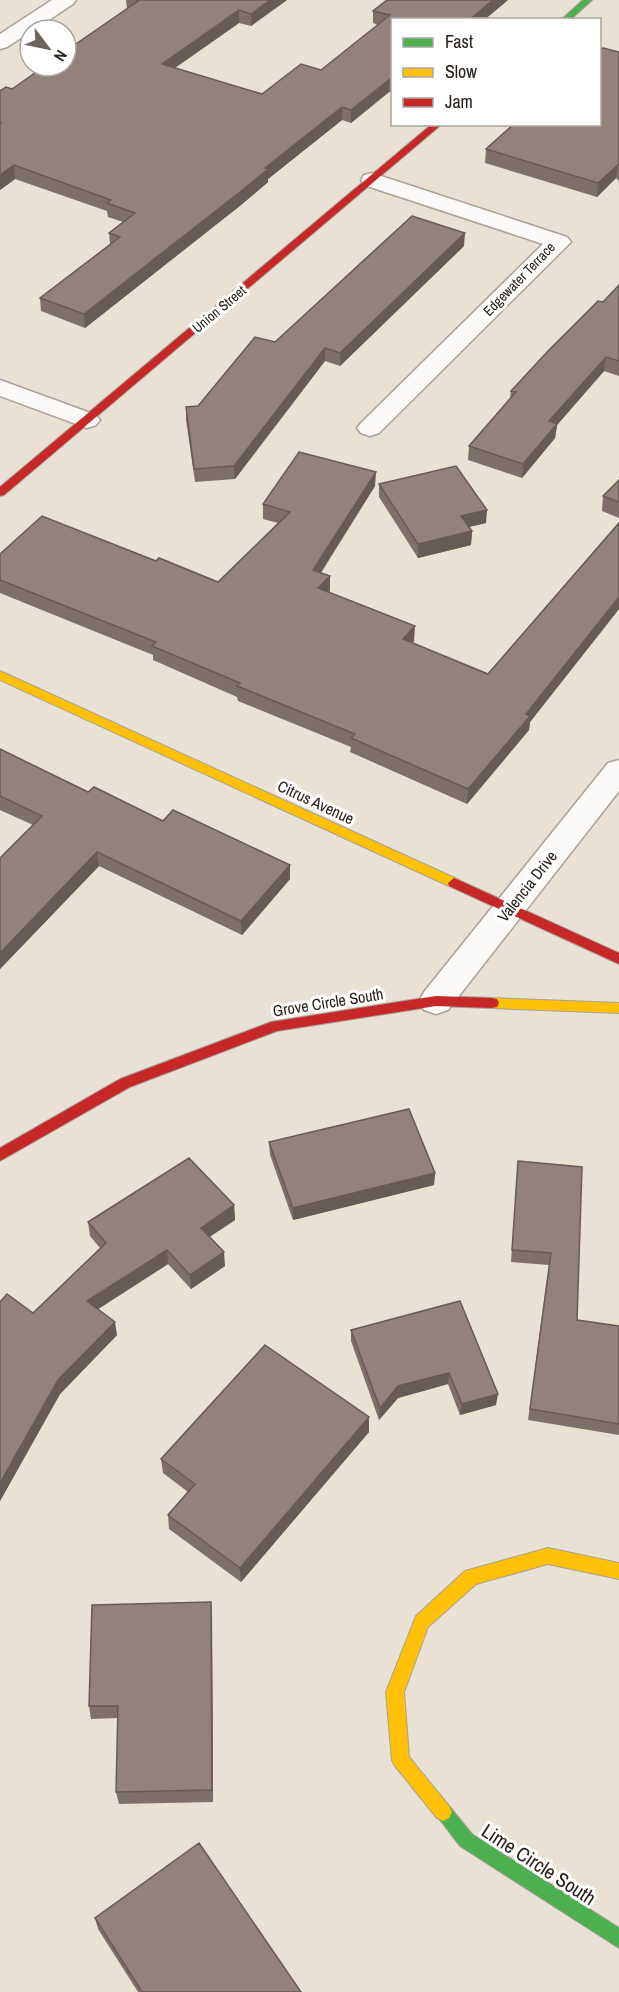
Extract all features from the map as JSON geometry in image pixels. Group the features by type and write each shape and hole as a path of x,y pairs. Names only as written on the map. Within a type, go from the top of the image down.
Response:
{"street":[{"path":"0,43 66,0"},
{"path":"567,18 588,0"},
{"name":"Union Street","path":"0,494 436,126"},
{"name":"Edgewater Terrace","path":"370,429 559,242 372,180"},
{"path":"0,387 87,420"},
{"name":"Citrus Avenue","path":"0,675 619,959"},
{"name":"Valencia Drive","path":"436,1002 619,770"},
{"name":"Grove Circle South","path":"0,1155 125,1083 276,1026 436,1002 619,1008"},
{"name":"Lime Circle South","path":"619,1572 549,1556 471,1576 422,1622 395,1692 401,1760 466,1840 619,1939"}],"building":[{"path":"136,0 270,0 251,14 239,10 162,64 262,94 301,64 321,70 390,15 373,11 387,0 493,0 471,18 391,18 391,79 351,110 342,107 265,168 268,169 240,192 84,314 40,298 120,237 109,233 135,213 107,203 111,200 14,165 0,175 0,91 6,87 12,89 28,78 78,78 78,43 138,1"},
{"path":"601,49 619,52 619,165 598,183 486,149 512,126 601,126"},
{"path":"412,216 465,233 340,353 325,348 234,466 194,469 186,407 198,406 255,337 275,342"},
{"path":"619,285 619,361 606,357 549,421 557,424 523,464 469,446 516,392 511,391 548,351 598,301 603,302"},
{"path":"299,452 376,472 313,570 330,576 318,588 415,626 403,639 488,674 619,523 619,597 526,714 530,716 468,789 351,738 355,734 237,686 240,683 152,646 156,642 0,580 0,554 42,516 156,561 159,558 218,582 290,512 263,504"},
{"path":"456,466 487,510 461,516 472,531 418,544 379,484"},
{"path":"619,480 619,502 603,496"},
{"path":"0,749 88,792 94,787 163,821 173,810 290,865 241,921 97,852 0,953 0,858 42,816 0,796"},
{"path":"409,1109 435,1173 293,1208 269,1142"},
{"path":"189,1158 234,1205 201,1228 224,1252 190,1275 167,1250 87,1301 115,1322 58,1380 0,1483 0,1302 7,1294 33,1313 106,1243 88,1222"},
{"path":"518,1161 582,1167 577,1320 619,1326 619,1424 530,1409 551,1253 512,1250"},
{"path":"460,1301 498,1394 462,1404 449,1373 398,1386 380,1408 351,1330"},
{"path":"265,1345 369,1417 240,1568 168,1515 195,1484 161,1459"},
{"path":"211,1602 212,1790 116,1792 118,1706 89,1706 92,1605"},
{"path":"199,1843 301,1992 142,1992 95,1918"}],"traffic: fast":[{"path":"567,18 588,0"},
{"path":"443,1812 466,1840 619,1939"}],"traffic: slow":[{"path":"0,675 454,883"},
{"path":"492,1003 619,1008"},
{"path":"443,1812 401,1760 395,1692 422,1622 471,1577 548,1556 619,1571"}],"traffic: jam":[{"path":"0,493 436,126"},
{"path":"454,883 619,959"},
{"path":"0,1155 125,1083 276,1026 436,1001 492,1003"}]}
